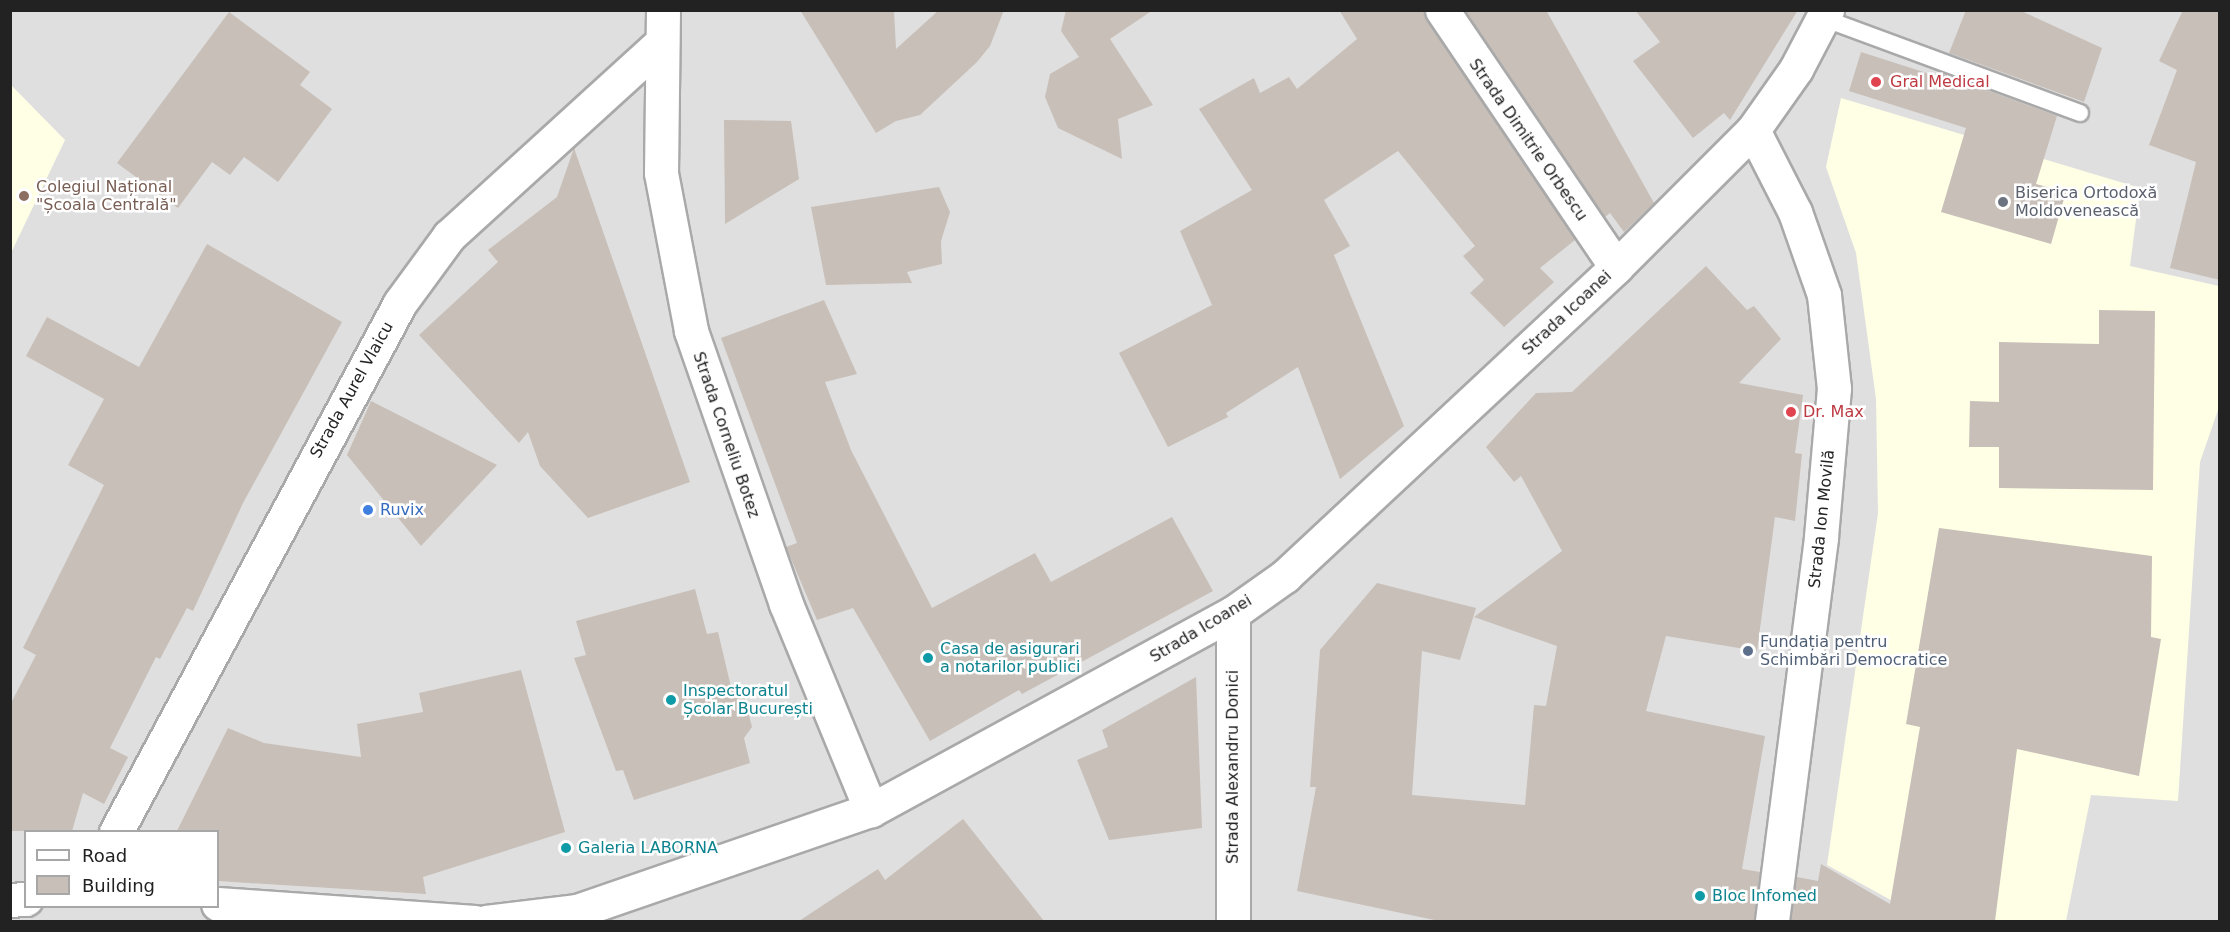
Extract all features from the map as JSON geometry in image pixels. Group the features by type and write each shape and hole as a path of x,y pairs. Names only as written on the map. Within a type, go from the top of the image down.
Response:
{"street":[{"name":"Strada Dimitrie Orbescu","path":"1442,10 1616,267"},
{"name":"Strada Icoanei","path":"486,921 532,921 577,911 871,810 1233,614 1285,576 1616,267 1753,130 1796,69 1825,14"},
{"name":"Strada Corneliu Botez","path":"662,26 661,173 691,331 786,604 871,810"},
{"name":"Strada Aurel Vlaicu","path":"117,830 400,303 449,236 662,26"},
{"name":"Strada Ion Movilă","path":"1753,130 1795,212 1824,295 1834,388 1821,538 1772,921"},
{"name":"Strada Alexandru Donici","path":"1233,614 1233,921"},
{"path":"219,904 474,921"}],"lane":[{"path":"1825,14 2080,113"}],"shaded area":[{"path":"10,11 2219,11 2219,921 11,921"},
{"name":"Colegiul Național \"Școala Centrală\"","path":"11,85 65,140 11,253"},
{"path":"1841,98 2140,188 2130,266 2219,286 2219,407 2200,462 2178,801 2091,795 2066,921 1929,921 1827,865 1878,513 1876,399 1856,253 1826,167"}],"building":[{"path":"800,10 894,10 896,49 939,10 1004,10 990,46 977,62 920,115 896,121 876,133"},
{"path":"1066,10 1153,10 1110,39 1153,105 1118,119 1122,159 1058,128 1045,97 1050,74 1079,57 1061,31"},
{"path":"1339,10 1423,10 1575,240 1540,268 1554,282 1504,327 1470,293 1484,280 1463,256 1475,246 1398,151 1324,200 1350,246 1334,255 1404,426 1340,479 1298,367 1226,413 1228,417 1168,447 1119,353 1212,305 1180,231 1252,190 1199,109 1254,78 1260,93 1289,77 1297,89 1357,39"},
{"path":"1465,10 1546,10 1654,203 1624,232 1610,213 1605,217"},
{"path":"1635,10 1798,10 1730,120 1724,113 1693,138 1633,61 1660,42"},
{"path":"1966,10 2019,10 2102,48 2084,102 1949,53"},
{"path":"2183,10 2220,10 2220,280 2170,268 2196,162 2149,145 2177,70 2159,61"},
{"path":"229,12 310,72 300,85 332,109 278,182 244,157 230,175 212,162 178,208 117,163"},
{"path":"1861,52 1939,77 1941,73 2057,116 2036,184 2066,192 2051,244 1941,212 1966,128 1849,91"},
{"path":"724,120 791,121 799,179 725,224"},
{"path":"574,148 690,482 588,518 540,466 528,432 519,443 419,335 498,262 488,250 557,197"},
{"path":"939,187 950,212 941,241 942,264 907,272 912,283 826,285 811,207"},
{"path":"207,244 342,322 243,503 193,611 187,608 160,659 156,657 110,748 128,757 104,804 83,793 72,830 10,831 10,705 36,655 23,648 104,485 68,465 104,399 26,356 47,317 139,367"},
{"path":"1706,266 1747,310 1754,306 1781,339 1739,383 1803,395 1795,453 1802,454 1795,521 1775,517 1757,651 1666,636 1646,711 1765,736 1742,869 1760,872 1754,921 1439,921 1297,891 1316,787 1310,787 1320,650 1377,583 1476,608 1460,660 1422,651 1412,795 1525,805 1534,705 1546,706 1557,646 1474,617 1562,551 1521,476 1514,482 1486,447 1536,393 1572,392"},
{"path":"824,300 857,374 825,382 851,450 932,608 1035,553 1051,582 1172,517 1213,591 1022,694 1019,690 930,741 853,608 817,620 786,547 797,543 721,338"},
{"path":"2099,310 2155,311 2153,490 1999,488 1999,447 1969,447 1970,401 1999,402 1999,342 2099,344"},
{"path":"371,401 497,465 421,546 347,455"},
{"path":"1939,528 2152,556 2151,637 2161,639 2139,776 2017,749 1995,921 1791,921 1797,877 1818,881 1821,864 1890,904 1920,727 1906,724"},
{"name":"Inspectoratul Școlar București","path":"695,589 707,634 718,632 732,691 742,688 752,727 744,738 750,763 634,800 623,770 616,771 574,658 586,655 576,621"},
{"path":"521,670 565,832 423,877 426,894 219,881 219,830 177,830 228,728 264,743 361,757 357,724 423,712 419,693"},
{"path":"1196,677 1202,828 1109,840 1077,760 1108,747 1102,730"},
{"path":"963,819 1044,921 799,921 878,869 885,880"}],"place":[{"name":"Gral Medical","path":"1876,82"},
{"name":"Colegiul Național \"Școala Centrală\"","path":"24,196"},
{"name":"Biserica Ortodoxă Moldovenească","path":"2003,202"},
{"name":"Dr. Max","path":"1791,412"},
{"name":"Ruvix","path":"368,510"},
{"name":"Fundația pentru Schimbări Democratice","path":"1748,651"},
{"name":"Casa de asigurari a notarilor publici","path":"928,658"},
{"name":"Inspectoratul Școlar București","path":"671,700"},
{"name":"Galeria LABORNA","path":"566,848"},
{"name":"Bloc Infomed","path":"1700,896"}]}
